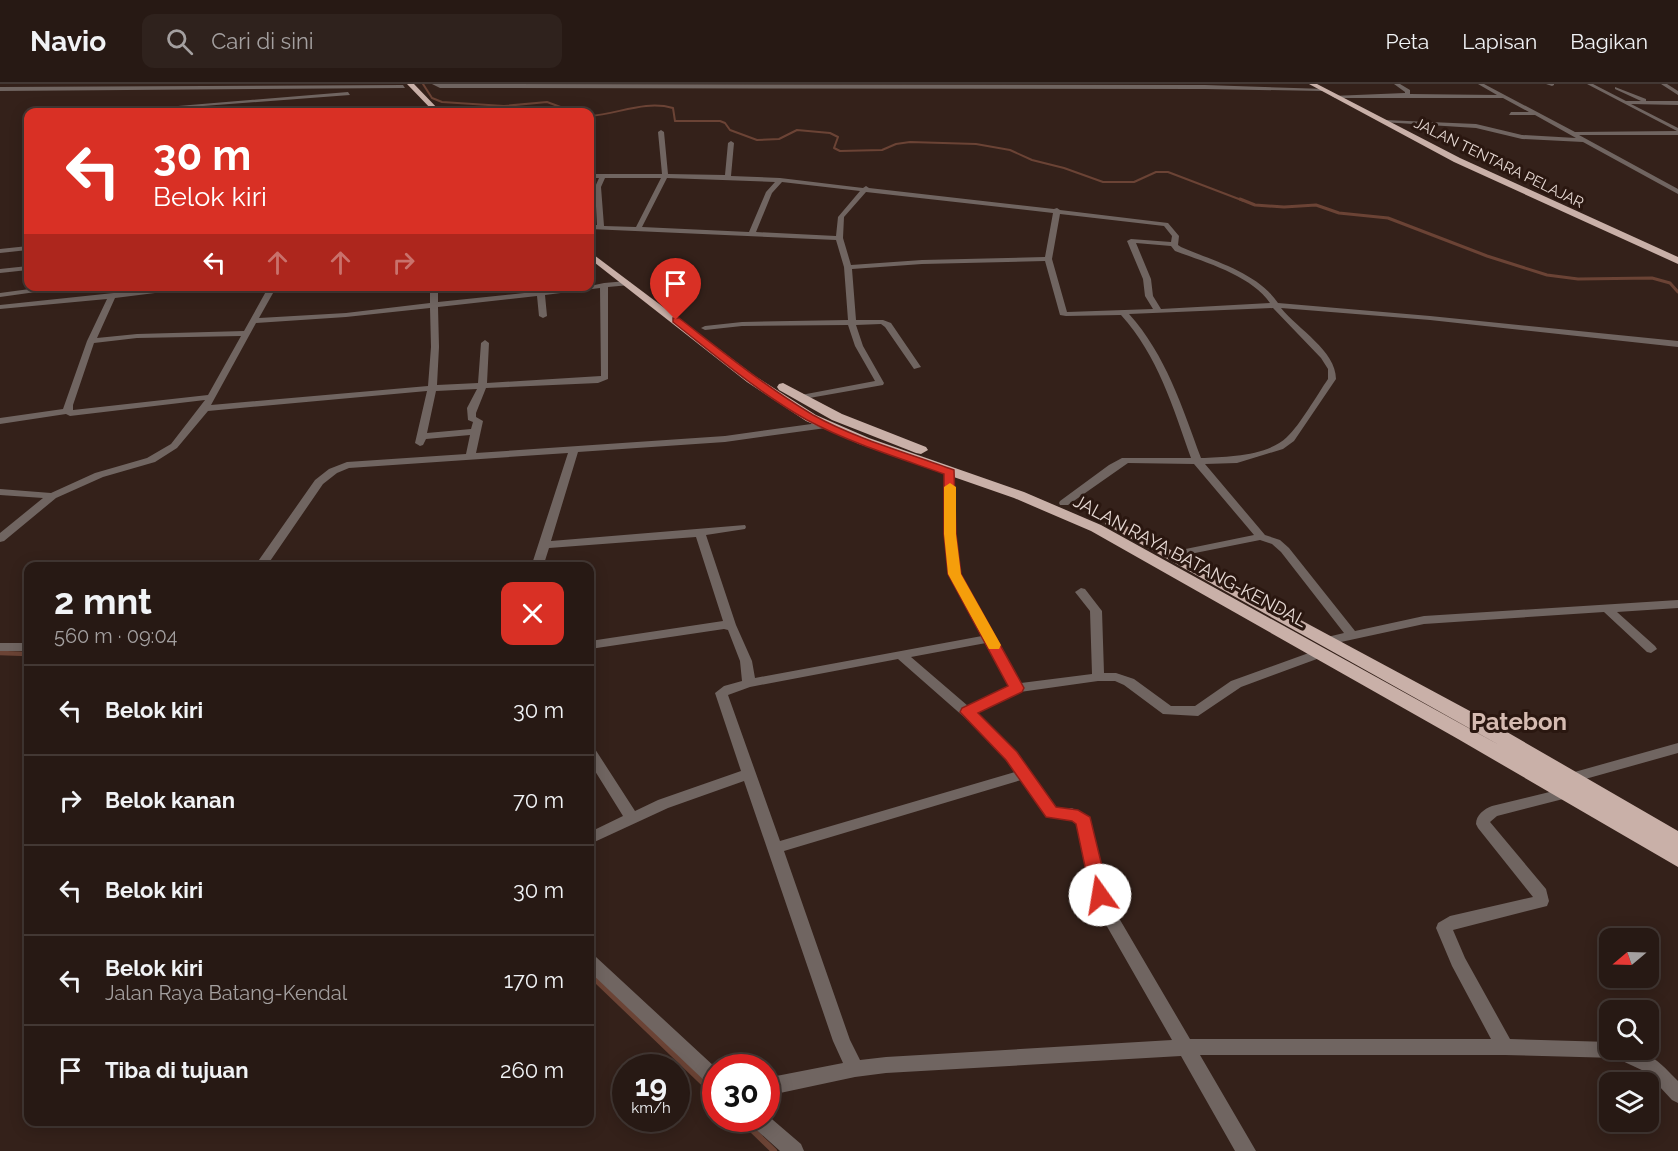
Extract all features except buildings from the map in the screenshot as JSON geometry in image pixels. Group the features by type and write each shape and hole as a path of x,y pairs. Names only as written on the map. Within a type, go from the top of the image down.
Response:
{"highway":[{"name":"JALAN TENTARA PELAJAR","path":"1312,84 1457,160 1678,261"},
{"path":"404,86 424,108"},
{"path":"404,86 433,108"},
{"name":"JALAN RAYA BATANG-KENDAL","path":"594,249 616,277 705,328 764,375 801,398 837,417 1106,521 1170,555 1324,647 1569,785 1678,841"},
{"name":"JALAN RAYA BATANG-KENDAL","path":"594,258 751,379 826,425 950,473 1018,495 1096,528 1324,647"},
{"name":"JALAN RAYA BATANG-KENDAL","path":"1569,785 1678,859"}],"street":[{"path":"434,84 440,86 907,85 1323,89"},
{"path":"1396,84 1408,91 1407,95"},
{"path":"1480,84 1576,133 1678,192"},
{"path":"1589,84 1678,132"},
{"path":"1663,84 1678,93"},
{"path":"0,88 404,86"},
{"path":"155,108 404,86"},
{"path":"1617,88 1648,102"},
{"path":"1335,96 1504,97"},
{"path":"1625,102 1678,103"},
{"path":"1511,114 1535,114"},
{"path":"1385,122 1476,126 1522,137 1589,141"},
{"path":"638,229 665,176 661,132"},
{"path":"1576,133 1678,132"},
{"path":"728,177 731,143"},
{"path":"594,176 728,177 780,180 1164,223 1172,228 1178,249 1228,269 1250,281 1277,304 1280,312 1325,357 1332,369 1332,379 1291,439 1281,447 1238,460 1126,460 1064,503"},
{"path":"601,227 598,187 603,176"},
{"path":"751,235 769,192 780,180"},
{"path":"801,398 879,384 859,346 852,324 848,267 838,238 841,217 866,188"},
{"path":"1057,210 1048,259 1064,313 1070,315 1277,304 1678,344"},
{"path":"594,227 838,238"},
{"path":"1159,312 1149,296 1147,279 1131,241 1175,244"},
{"path":"0,251 24,248"},
{"path":"848,267 922,261 1048,259"},
{"path":"0,271 24,268"},
{"path":"205,408 432,388 598,380 605,377 616,277 594,282"},
{"path":"0,295 34,291"},
{"path":"0,307 153,291"},
{"path":"0,539 52,496 99,475 151,460 174,446 205,408 270,291"},
{"path":"434,291 435,347 432,388 420,440 475,432"},
{"path":"255,321 346,315 550,291"},
{"path":"541,293 543,316"},
{"path":"68,411 91,341 112,296"},
{"path":"1123,312 1146,340 1161,366 1197,461 1261,537"},
{"path":"705,328 742,324 886,323 917,367"},
{"path":"91,341 137,336 248,333"},
{"path":"470,456 478,421 471,418 470,414 475,398 483,385 485,343"},
{"path":"0,421 68,411 73,413 211,397"},
{"path":"263,562 319,482 339,468 360,463 725,439 826,425"},
{"path":"539,562 574,449"},
{"path":"950,473 950,534 954,574 1017,688"},
{"path":"0,492 52,496"},
{"path":"544,545 700,533 741,527"},
{"path":"700,533 730,625 746,661 749,683"},
{"path":"1170,555 1261,537 1276,542 1285,550 1352,635"},
{"path":"1081,592 1096,611 1098,677"},
{"path":"967,712 1017,688 1098,677 1116,677 1129,682 1168,711 1198,711 1236,684 1352,635 1424,620 1678,604"},
{"path":"1607,609 1651,649"},
{"path":"594,644 730,625"},
{"path":"855,1070 842,1041 721,693 749,683 991,638"},
{"path":"0,647 24,647"},
{"path":"901,655 994,736 1025,774 1052,813 1072,814 1084,822 1100,895 1109,916 1246,1151"},
{"path":"1505,1047 1458,961 1444,928 1450,922 1541,901 1540,894 1483,820 1492,812 1678,748"},
{"path":"594,759 632,818"},
{"path":"594,836 663,804 748,774"},
{"path":"775,848 1025,774"},
{"path":"594,966 702,1067"},
{"path":"780,1084 886,1065 1187,1047 1505,1047 1617,1050 1652,1066 1678,1094"},
{"path":"773,1132 794,1151"}],"waterway":[{"path":"423,84 432,98 442,102 504,106 547,102 563,108"},
{"path":"594,116 642,106 663,106 673,108 675,121 720,121 725,123 730,130 757,140 779,139 797,130 830,133 838,137 834,148 840,151 882,150 896,144 910,142 976,144 1010,150 1032,160 1064,168 1103,182 1134,182 1156,172 1168,172 1244,201"},
{"path":"1240,199 1255,205 1284,207 1316,205 1339,213 1388,218 1487,256 1547,275 1578,279 1652,278 1670,283 1678,292"},
{"path":"0,653 24,654"},
{"path":"594,978 702,1082"},
{"path":"754,1132 774,1151"}],"slow traffic":[{"path":"950,487 950,534 954,574 994,645"}],"district":[{"name":"Patebon","path":"1519,722"}],"route":[{"path":"676,320 751,379 811,418 864,441 950,473 950,534 954,574 1017,688 967,712 1012,756 1052,813 1072,814 1084,822 1100,895"}]}
